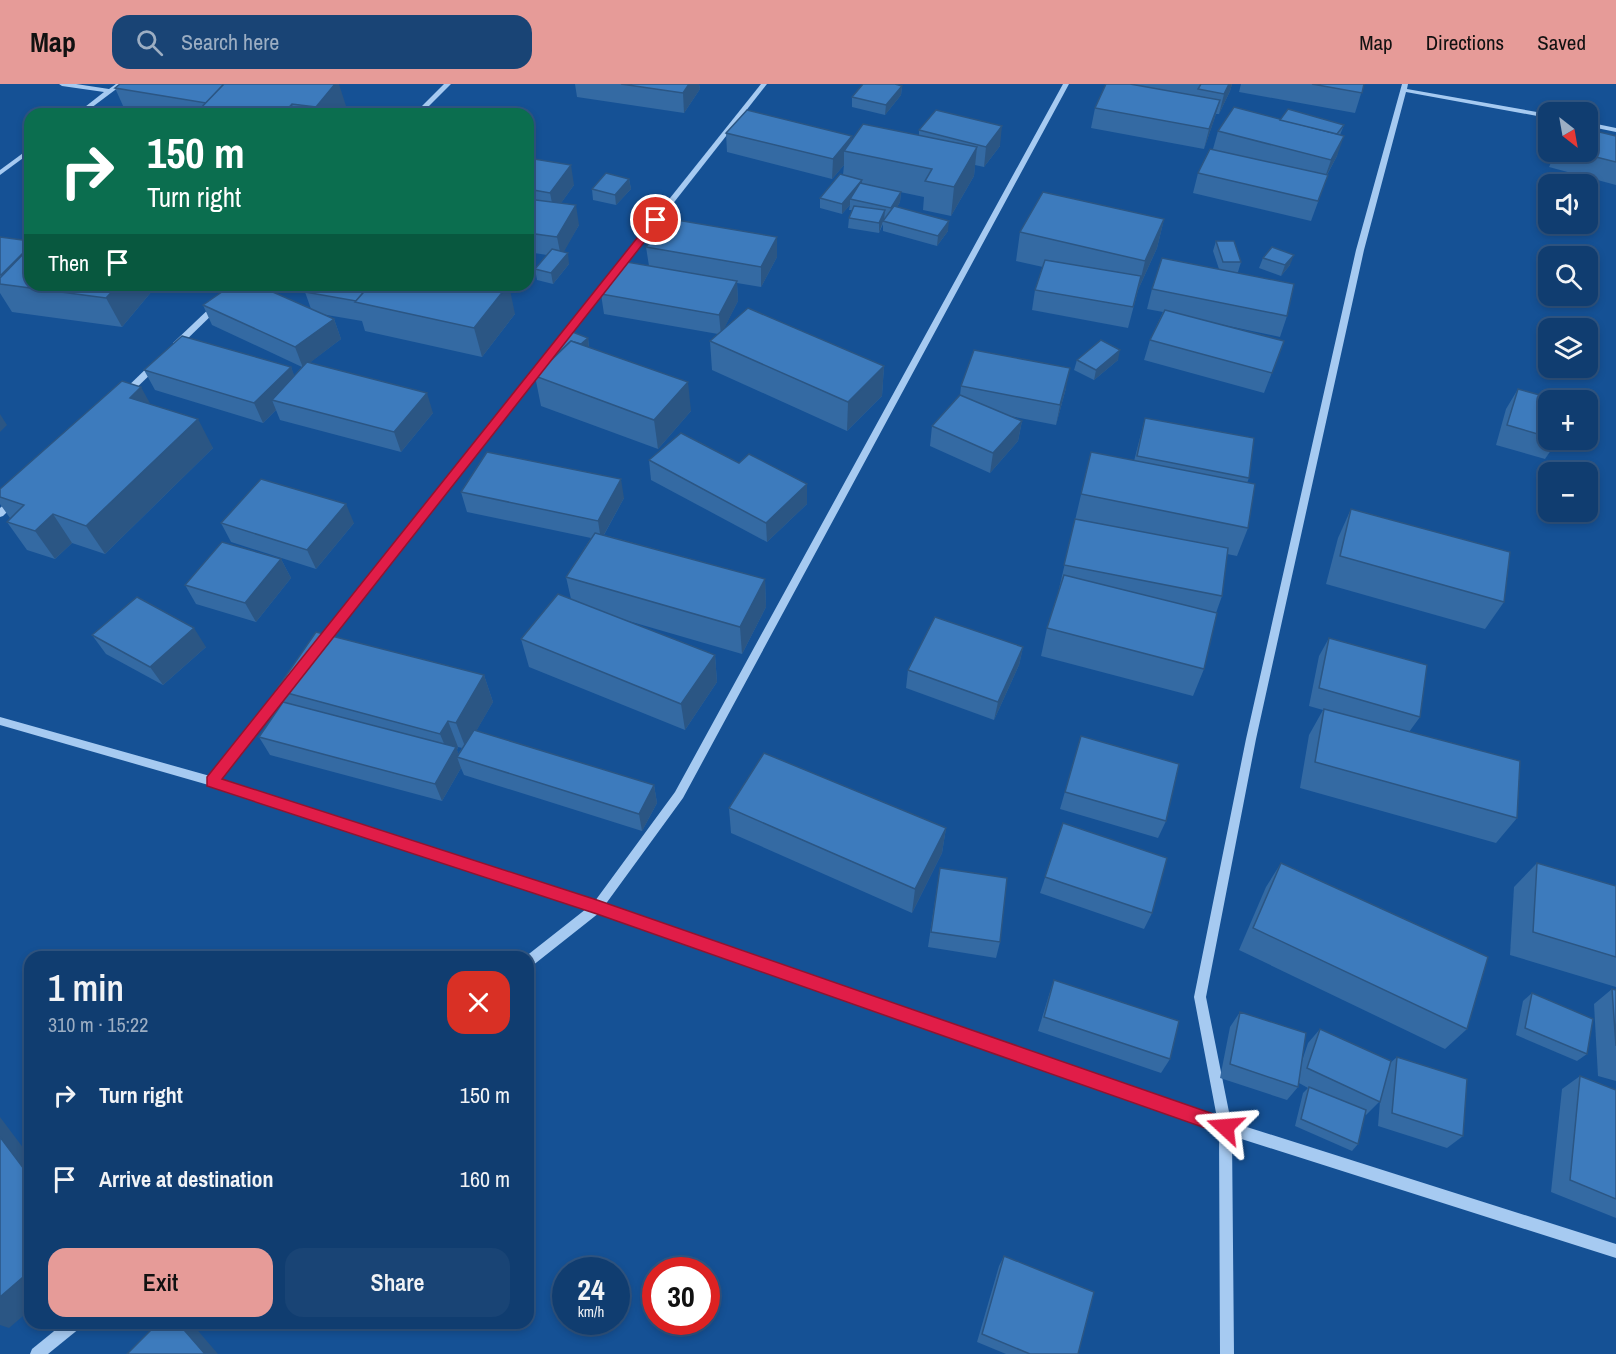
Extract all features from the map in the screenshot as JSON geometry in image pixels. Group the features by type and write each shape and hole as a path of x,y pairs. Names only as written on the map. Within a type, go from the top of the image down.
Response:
{"street":[{"path":"62,84 110,91"},
{"path":"87,108 120,84"},
{"path":"423,108 448,84"},
{"path":"316,650 764,84"},
{"path":"534,957 597,907 679,795 1066,84"},
{"path":"1227,1354 1225,1127 1200,997 1251,739 1360,250 1405,87 1538,114"},
{"path":"1598,126 1616,130"},
{"path":"0,172 24,154"},
{"path":"171,351 222,301"},
{"path":"119,400 162,359"},
{"path":"0,514 17,498"},
{"path":"212,782 294,678"},
{"path":"0,721 212,782 597,907 1225,1127 1616,1251"},
{"path":"36,1354 67,1329"}],"building":[{"path":"120,84 224,84 206,103 115,88"},
{"path":"224,84 335,84 316,107 292,104 288,108 201,108"},
{"path":"621,84 689,84 683,93"},
{"path":"863,84 902,86 886,105 852,97"},
{"path":"1106,84 1130,84 1220,100 1209,129 1095,108"},
{"path":"1201,84 1229,84 1224,94 1198,89"},
{"path":"1312,84 1364,84 1362,93"},
{"path":"1234,107 1344,136 1331,160 1218,131"},
{"path":"1288,109 1344,125 1337,134 1280,120"},
{"path":"747,110 852,136 833,159 726,133"},
{"path":"936,110 1002,126 986,147 919,130"},
{"path":"863,124 977,147 954,187 925,181 932,169 844,151"},
{"path":"1598,132 1616,136 1616,162 1598,158"},
{"path":"1210,149 1328,175 1318,201 1198,173"},
{"path":"534,159 571,165 550,193 534,190"},
{"path":"606,173 629,179 615,195 592,189"},
{"path":"840,174 862,180 842,204 820,198"},
{"path":"860,183 901,192 891,208 850,199"},
{"path":"1043,192 1164,219 1145,261 1020,232"},
{"path":"534,200 576,205 557,237 534,234"},
{"path":"854,206 885,210 879,223 849,218"},
{"path":"894,206 949,221 938,236 883,221"},
{"path":"665,218 777,237 761,267 646,247"},
{"path":"0,237 24,240 24,252 0,275"},
{"path":"1216,241 1234,241 1241,262 1223,262"},
{"path":"1272,247 1294,255 1285,265 1263,258"},
{"path":"552,249 568,253 551,273 535,269"},
{"path":"24,253 24,287 0,284 0,278"},
{"path":"1162,258 1294,284 1287,316 1152,289"},
{"path":"1045,260 1141,276 1133,307 1035,290"},
{"path":"621,261 737,281 719,315 601,294"},
{"path":"53,291 112,291 106,298"},
{"path":"223,291 271,291 334,319 295,347 203,305"},
{"path":"306,291 365,291 356,301"},
{"path":"365,291 503,291 474,328 355,302"},
{"path":"748,308 884,366 848,402 710,341"},
{"path":"1165,310 1284,341 1272,373 1150,340"},
{"path":"570,331 588,338 581,344 571,341 559,352 550,348"},
{"path":"182,336 291,367 254,403 144,370"},
{"path":"1101,340 1120,350 1096,370 1077,360"},
{"path":"571,341 688,382 654,420 535,376"},
{"path":"974,350 1070,368 1060,405 961,386"},
{"path":"307,362 427,393 394,432 272,400"},
{"path":"122,381 141,387 130,398 198,419 86,526 53,514 35,531 7,522 24,505 0,497 0,489"},
{"path":"1518,389 1538,394 1538,434 1507,425"},
{"path":"960,395 1022,421 993,453 932,426"},
{"path":"1145,418 1254,438 1249,478 1137,456"},
{"path":"681,433 739,463 749,454 807,484 766,523 649,460"},
{"path":"487,452 621,479 598,521 461,492"},
{"path":"1091,452 1255,484 1248,528 1081,494"},
{"path":"261,479 346,504 307,550 221,523"},
{"path":"1351,509 1510,552 1504,602 1340,556"},
{"path":"1075,519 1228,548 1222,596 1064,565"},
{"path":"595,533 765,579 740,627 566,577"},
{"path":"222,542 281,559 245,603 185,585"},
{"path":"1064,575 1217,613 1204,669 1047,628"},
{"path":"558,594 715,655 681,704 521,639"},
{"path":"137,597 194,628 150,667 92,635"},
{"path":"935,617 1023,647 998,702 908,670"},
{"path":"316,632 484,675 456,723 448,721 440,734 276,690"},
{"path":"1329,638 1427,665 1420,717 1319,688"},
{"path":"283,702 456,747 435,784 259,737"},
{"path":"1324,709 1520,761 1517,818 1315,762"},
{"path":"474,730 654,785 639,814 457,757"},
{"path":"1081,736 1179,764 1166,821 1065,792"},
{"path":"764,753 946,828 915,889 729,808"},
{"path":"1063,823 1167,858 1152,913 1045,877"},
{"path":"1281,863 1488,957 1467,1029 1253,928"},
{"path":"1537,863 1616,886 1616,957 1533,932"},
{"path":"940,868 1007,878 1000,942 931,932"},
{"path":"1054,980 1179,1021 1170,1059 1044,1017"},
{"path":"1612,989 1616,990 1616,1046"},
{"path":"1532,993 1593,1019 1587,1054 1525,1028"},
{"path":"1240,1012 1306,1033 1298,1087 1230,1064"},
{"path":"1320,1029 1391,1061 1380,1102 1307,1068"},
{"path":"1397,1057 1467,1079 1463,1136 1392,1113"},
{"path":"1580,1076 1616,1090 1616,1199 1570,1180"},
{"path":"1309,1087 1366,1110 1358,1144 1301,1119"},
{"path":"0,1137 24,1169 24,1276 0,1297"},
{"path":"1004,1256 1094,1292 1078,1354 1030,1354 982,1334"},
{"path":"152,1329 183,1329 205,1354 127,1354"}],"route":[{"path":"656,220 212,782 597,907 1225,1127"}]}
